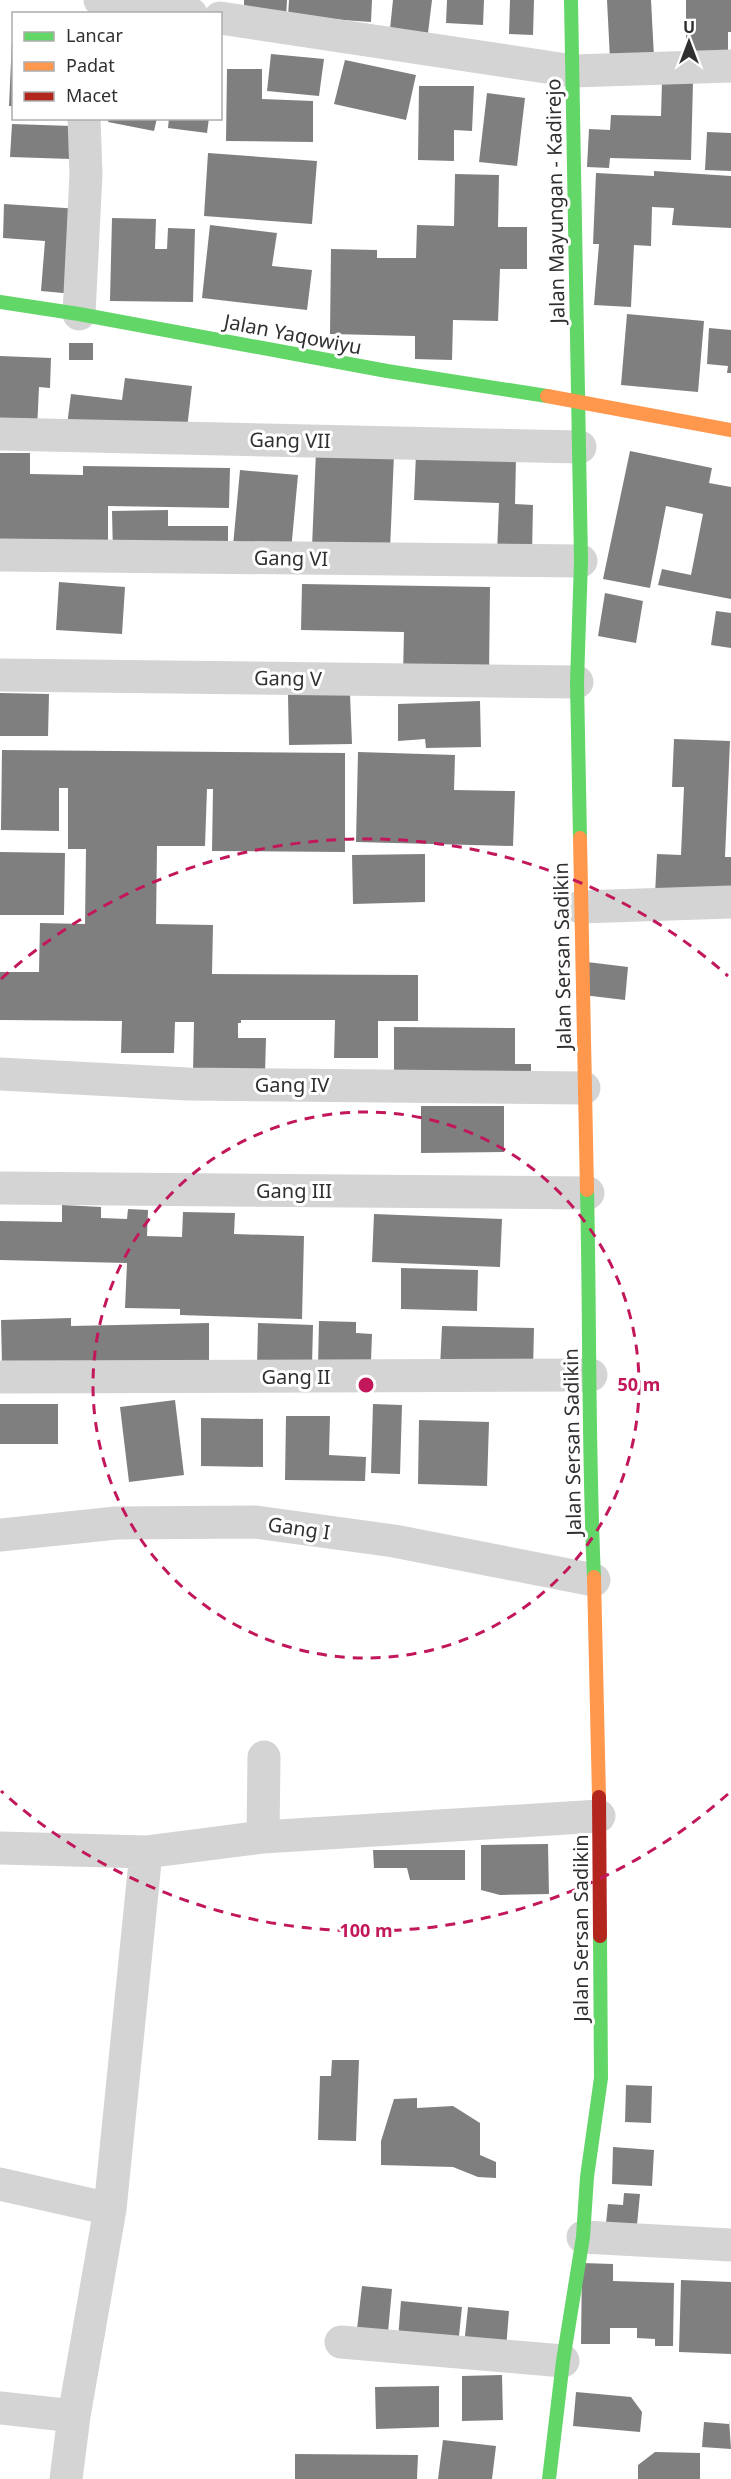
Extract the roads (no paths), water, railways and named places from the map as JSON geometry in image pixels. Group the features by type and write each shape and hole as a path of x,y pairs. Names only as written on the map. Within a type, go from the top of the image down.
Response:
{"main road":[{"name":"Jalan Mayungan - Kadirejo","path":"571,0 578,401"},
{"name":"Jalan Yaqowiyu","path":"0,302 79,314 387,371 578,401 731,430"},
{"name":"Jalan Sersan Sadikin","path":"549,2479 563,2361 583,2237 587,2177 601,2079 599,1816 594,1580 589,1471 591,1375 588,1193 580,907 577,682 581,561 578,401"}],"street":[{"path":"100,0 178,12"},
{"path":"232,13 573,71 731,66"},
{"path":"79,314 86,174 84,120"},
{"name":"Gang VII","path":"0,434 580,447"},
{"name":"Gang VI","path":"0,555 581,561"},
{"name":"Gang V","path":"0,675 577,682"},
{"path":"580,907 731,902"},
{"name":"Gang IV","path":"0,1074 188,1084 584,1088"},
{"name":"Gang III","path":"0,1188 588,1193"},
{"name":"Gang II","path":"0,1377 591,1375"},
{"name":"Gang I","path":"0,1535 116,1523 256,1522 394,1540 594,1580"},
{"path":"263,1837 264,1757"},
{"path":"0,1848 146,1852 263,1837 599,1816"},
{"path":"66,2479 74,2416 110,2209 146,1852"},
{"path":"0,2184 110,2209"},
{"path":"583,2237 731,2245"},
{"path":"340,2342 563,2361"},
{"path":"0,2408 74,2416"}]}
